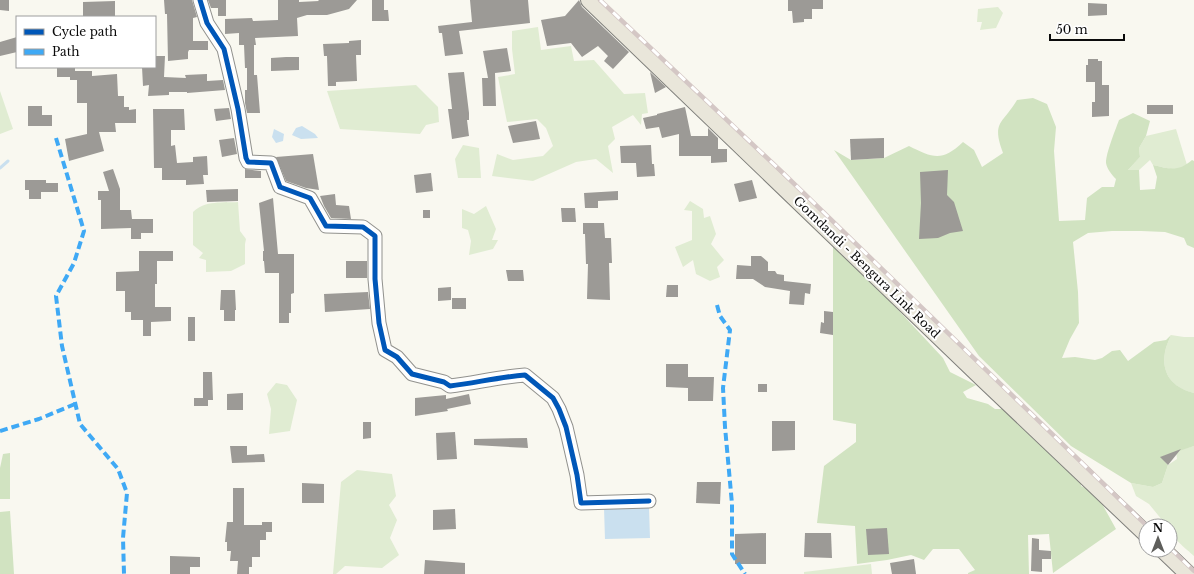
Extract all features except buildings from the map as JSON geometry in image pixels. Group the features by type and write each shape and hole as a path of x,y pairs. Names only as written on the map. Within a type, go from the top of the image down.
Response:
{"main road":[{"name":"Gomdandi - Bengura Link Road","path":"589,0 1138,526"},
{"path":"1171,558 1188,574"}],"street":[{"path":"200,0 207,23 224,49 238,109 246,158 248,162 270,163 280,187 310,198 326,226 363,227 375,236 375,279 379,323 385,350 397,357 412,374 444,382 450,386 472,384 508,376 525,375 553,398 559,409 566,427 577,475 581,503 649,501"}],"green space":[{"path":"998,7 1003,13 996,28 980,30 982,22 977,22 978,9"},
{"path":"538,27 541,50 571,46 574,61 594,60 624,94 645,93 648,113 642,114 641,125 633,115 612,127 615,139 608,146 613,173 596,159 576,162 533,181 492,176 497,154 513,160 543,156 553,146 546,128 537,119 507,122 498,77 515,74 512,49 512,31"},
{"path":"416,85 438,107 439,122 426,125 420,134 340,129 327,91"},
{"path":"0,91 13,129 0,134"},
{"path":"1033,98 1047,104 1056,127 1054,151 1059,221 1085,220 1087,198 1102,187 1114,187 1116,179 1110,172 1106,163 1107,154 1119,120 1133,113 1150,121 1146,136 1139,148 1140,157 1128,170 1139,170 1140,190 1155,189 1157,177 1153,165 1164,168 1178,168 1192,160 1194,161 1194,248 1187,245 1184,238 1165,232 1112,231 1088,233 1073,242 1078,292 1079,323 1062,358 1075,357 1095,360 1102,358 1112,351 1120,350 1128,361 1154,342 1166,340 1171,335 1164,360 1167,373 1170,379 1180,388 1194,393 1194,446 1161,457 1168,465 1162,483 1153,487 1131,483 1071,446 979,356 834,150 851,160 884,158 909,146 925,153 937,156 949,153 963,142 974,150 982,167 1003,153 998,135 998,128 1017,100"},
{"path":"1176,129 1187,165 1175,170 1153,165 1150,160 1139,170 1128,170 1140,157 1139,148 1146,136"},
{"path":"463,145 479,148 481,178 458,178 455,159"},
{"path":"690,201 703,209 704,218 710,216 716,234 711,244 724,260 717,267 720,277 710,281 696,274 693,260 683,267 675,247 692,240 692,211 684,210"},
{"path":"220,202 238,202 240,231 246,239 245,264 231,271 206,272 206,260 199,258 203,253 193,245 193,212 198,208 209,204"},
{"path":"486,206 496,229 492,240 498,240 493,249 469,255 471,241 468,230 462,228 462,209 474,214"},
{"path":"833,240 943,358 950,372 976,385 963,392 967,398 988,404 995,409 1011,409 1081,480 1081,486 1096,493 1116,529 1053,573 1049,534 1028,535 1029,574 968,574 975,570 959,549 933,549 924,560 911,555 857,564 855,526 817,523 824,466 856,442 856,424 833,420"},
{"path":"1171,335 1194,337 1194,393 1180,388 1170,379 1167,373 1164,360"},
{"path":"276,383 287,385 297,400 290,431 269,434 271,409 267,394"},
{"path":"1194,446 1194,556 1178,542 1178,518 1160,518 1149,504 1136,496 1131,483 1153,487 1162,483 1168,465 1177,459 1176,451"},
{"path":"10,453 10,499 0,499 0,468 3,454"},
{"path":"357,470 392,474 396,496 389,505 397,520 390,538 399,555 382,568 345,566 336,574 333,574 341,482"},
{"path":"10,511 14,574 0,574 0,512"},
{"path":"871,564 872,574 804,574 804,572"}],"water":[{"path":"302,126 315,134 318,138 301,139 292,135 296,128"},
{"path":"274,129 284,134 283,141 276,143 272,137"},
{"path":"649,507 650,538 605,539 604,508"}],"waterway":[{"path":"0,168 8,161"}],"railway":[{"path":"600,0 783,173 1139,518"},
{"path":"1178,556 1194,571"}],"marked path":[{"path":"56,138 84,231 74,263 56,296 62,346 80,424 118,469 127,493 123,538 124,574"},
{"path":"717,305 720,316 730,330 723,388 732,504 732,554 745,574"},
{"path":"0,431 39,419 75,404"}],"cycle path":[{"path":"200,0 207,23 224,49 238,109 246,158 248,162 271,163 280,187 310,198 326,226 363,227 375,236 375,279 379,323 385,350 397,357 412,374 444,382 450,386 525,375 553,398 559,409 566,427 577,475 581,503 649,501"}]}
